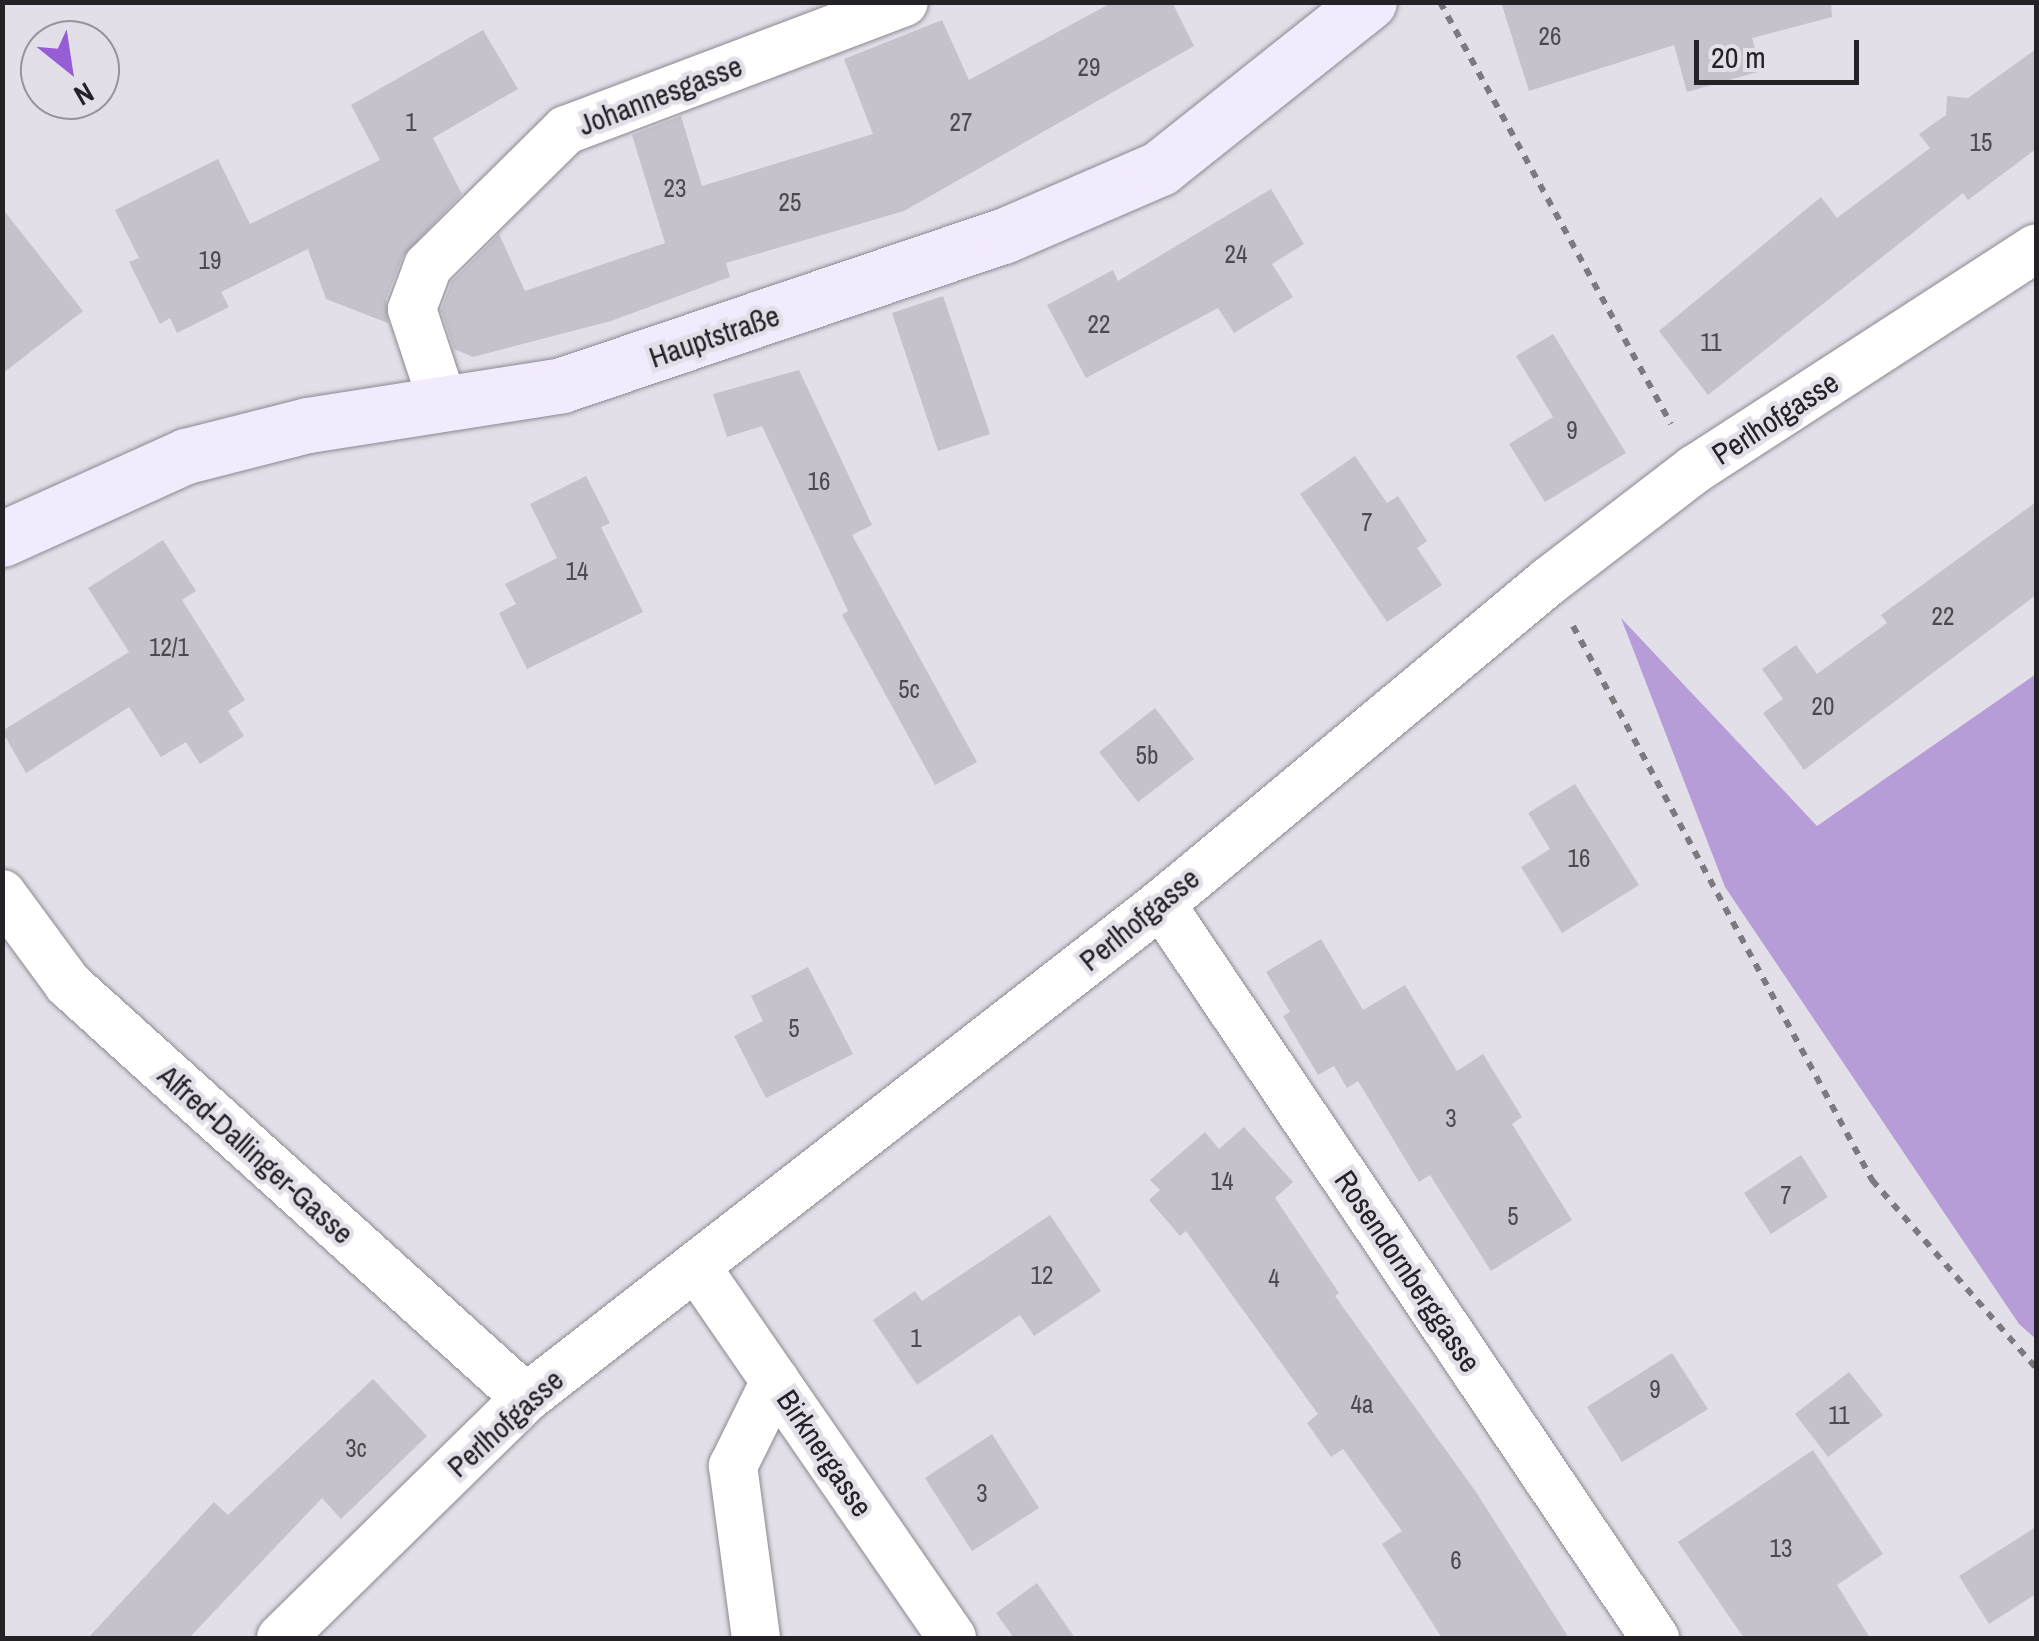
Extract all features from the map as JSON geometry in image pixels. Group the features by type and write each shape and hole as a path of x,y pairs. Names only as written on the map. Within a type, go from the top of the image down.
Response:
{"main road":[{"name":"Hauptstraße","path":"2,539 186,456 308,425 562,385 667,353 1080,205 1160,168 1369,2"}],"street":[{"name":"Johannesgasse","path":"444,406 412,309 428,266 566,130 904,2"},
{"name":"Perlhofgasse","path":"281,1638 526,1398 1161,904 1549,581 1695,469 2036,248"},
{"name":"Alfred-Dallinger-Gasse","path":"2,894 68,984 526,1398"},
{"name":"Rosendornberggasse","path":"1161,904 1655,1638"},
{"name":"Birknergasse","path":"697,1268 952,1638"},
{"path":"756,1638 733,1466 775,1381"}],"path":[{"path":"1440,2 1695,469"},
{"path":"1549,581 1872,1180 2036,1368"}],"shaded area":[{"path":"1621,618 1817,826 2036,674 2036,1339 2019,1324 1725,887"}],"building":[{"path":"1113,2 1172,2 1194,46 904,211 726,263 730,277 611,321 473,357 454,349 441,310 452,281 499,234 525,291 665,243 632,135 681,116 702,186 873,134 844,59 942,20 969,80"},
{"path":"1501,2 1831,2 1832,17 1752,38 1761,71 1687,92 1674,45 1529,91"},
{"path":"483,30 518,89 433,138 462,194 403,256 386,299 388,323 326,299 308,249 221,292 229,307 177,333 170,318 160,324 129,262 139,258 115,210 218,159 250,224 380,160 351,105"},
{"path":"2036,49 2036,149 1968,200 1963,193 1708,395 1659,331 1821,197 1837,218 1930,148 1919,134 1946,115 1947,96 1968,98"},
{"path":"1271,189 1304,244 1272,264 1293,297 1234,333 1218,308 1086,378 1047,305 1113,270 1118,281"},
{"path":"2,208 83,311 2,374"},
{"path":"943,296 990,434 938,451 892,313"},
{"path":"1553,334 1626,453 1545,502 1509,444 1553,417 1516,356"},
{"path":"799,370 872,525 852,535 977,762 935,785 842,615 848,611 762,426 727,437 713,394"},
{"path":"1355,456 1387,503 1398,496 1427,541 1417,548 1442,585 1387,622 1300,494"},
{"path":"586,476 610,523 601,527 643,612 527,669 499,613 516,604 505,584 557,558 530,504"},
{"path":"2036,502 2036,595 1804,770 1763,713 1783,699 1762,669 1796,645 1817,674 1887,623 1881,615"},
{"path":"163,540 196,591 182,600 245,700 228,711 244,736 200,764 186,742 161,757 129,707 26,773 2,731 129,652 88,588"},
{"path":"1155,708 1194,759 1138,802 1099,752"},
{"path":"1575,784 1639,885 1562,933 1521,867 1550,849 1528,813"},
{"path":"1321,939 1363,1010 1405,985 1457,1071 1483,1054 1522,1117 1512,1124 1572,1220 1491,1271 1430,1175 1419,1182 1358,1081 1347,1088 1334,1066 1318,1075 1283,1016 1290,1012 1266,972"},
{"path":"808,967 853,1054 766,1098 734,1036 763,1021 751,996"},
{"path":"1244,1127 1293,1182 1275,1198 1339,1293 1335,1296 1476,1492 1569,1638 1442,1638 1382,1544 1402,1531 1343,1449 1331,1457 1307,1423 1318,1414 1186,1231 1180,1236 1149,1200 1160,1190 1150,1180 1205,1132 1219,1149"},
{"path":"1801,1155 1828,1197 1771,1234 1744,1193"},
{"path":"1050,1215 1101,1291 1034,1336 1020,1315 917,1385 873,1320 915,1291 922,1301"},
{"path":"1672,1353 1708,1409 1622,1462 1587,1407"},
{"path":"1849,1372 1883,1415 1828,1457 1795,1414"},
{"path":"373,1379 427,1436 341,1519 322,1498 189,1638 88,1638 214,1502 228,1515"},
{"path":"992,1434 1039,1508 972,1551 925,1478"},
{"path":"1813,1450 1883,1554 1837,1585 1870,1638 1744,1638 1678,1542"},
{"path":"2036,1527 2036,1594 1989,1624 1959,1576"},
{"path":"1037,1583 1075,1638 1014,1638 996,1613"}]}
